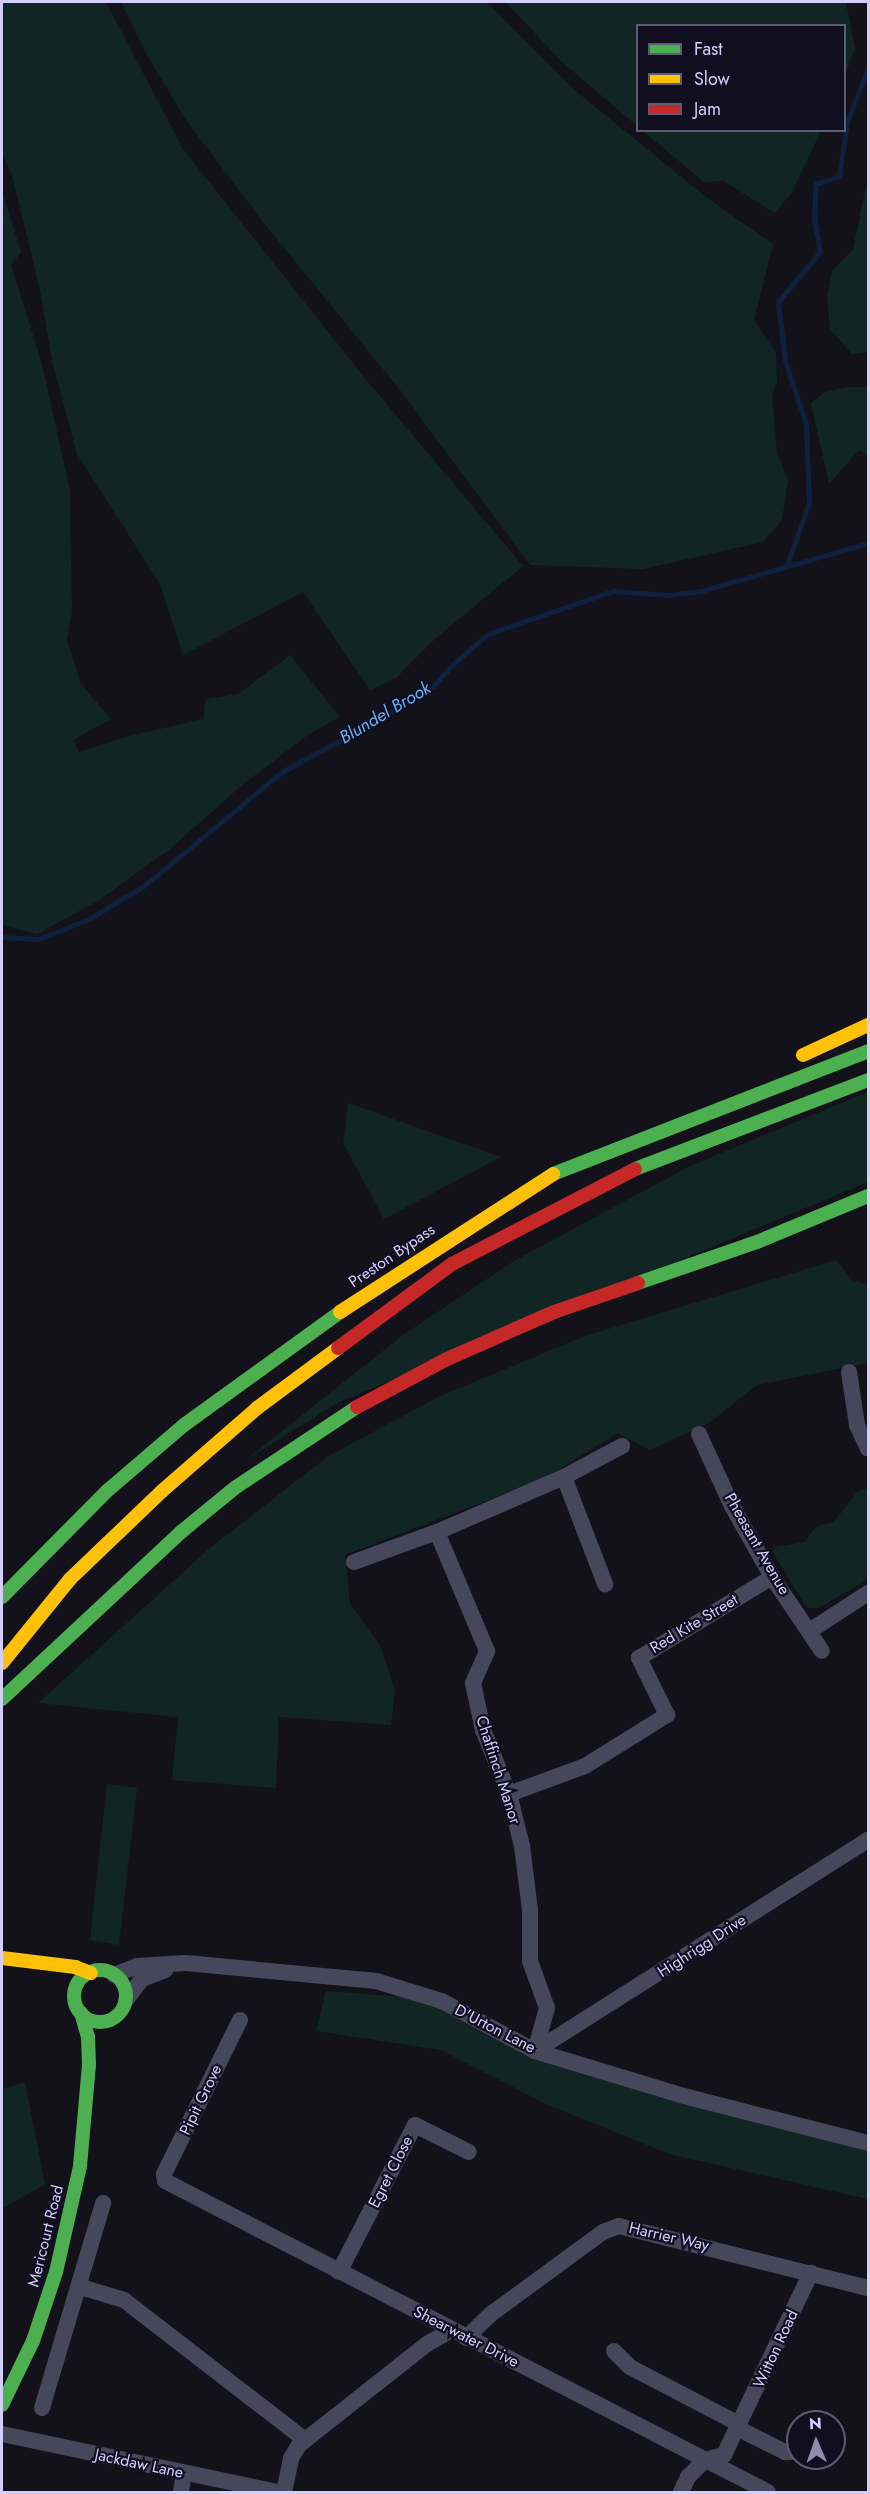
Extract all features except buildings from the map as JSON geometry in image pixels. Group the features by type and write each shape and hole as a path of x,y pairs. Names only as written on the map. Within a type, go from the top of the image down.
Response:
{"main road":[{"path":"790,1060 868,1025"},
{"name":"Preston Bypass","path":"2,1597 107,1491 184,1425 341,1311 458,1232 556,1172 868,1051"},
{"path":"2,1663 70,1579 114,1535 256,1408 452,1264 567,1200 615,1177 868,1080"},
{"path":"556,1172 689,1104"},
{"path":"2,1698 181,1532 236,1487 377,1394 455,1355 554,1312 757,1242 868,1196"},
{"path":"321,1379 376,1335 567,1200"},
{"path":"2,1698 57,1627"},
{"path":"2,1958 16,1959 114,1975 124,1986 123,2007 100,2022 81,2013 74,2000 56,1982 16,1959"},
{"path":"74,2000 76,1986 91,1972"},
{"name":"Mericourt Road","path":"89,2065 123,2007"},
{"name":"Mericourt Road","path":"2,2406 33,2341 56,2272 80,2166 89,2065 88,2037 81,2013"}],"street":[{"path":"849,1372 856,1425 868,1449"},
{"name":"Pheasant Avenue","path":"699,1434 732,1506 772,1577 811,1630 822,1651"},
{"path":"354,1562 436,1532 564,1478 622,1446"},
{"path":"564,1478 604,1584"},
{"name":"Chaffinch Manor","path":"436,1532 487,1651 473,1683 483,1730 509,1794 522,1846 530,1910 530,1961 547,2008 535,2051"},
{"name":"Red Kite Street","path":"509,1794 585,1766 667,1715 639,1658 772,1577"},
{"path":"811,1630 868,1593"},
{"name":"Highrigg Drive","path":"535,2051 868,1840"},
{"name":"D'Urton Lane","path":"123,2007 142,1979 186,1962"},
{"name":"D'Urton Lane","path":"114,1975 136,1966 186,1962 337,1976 408,1988 442,2001 535,2051 684,2096 868,2143"},
{"name":"Pipit Grove","path":"165,2181 164,2174 240,2020"},
{"name":"Egret Close","path":"339,2272 415,2125 469,2152"},
{"name":"Shearwater Drive","path":"165,2181 768,2493"},
{"path":"42,2408 81,2287 103,2203"},
{"name":"Harrier Way","path":"466,2338 510,2300 603,2232 619,2226 868,2288"},
{"name":"Witton Road","path":"681,2493 688,2477 705,2460 724,2455 811,2274"},
{"path":"81,2287 124,2300 305,2440"},
{"path":"284,2493 291,2458 305,2440 427,2344 451,2330"},
{"path":"614,2351 630,2367 786,2452"},
{"name":"Jackdaw Lane","path":"2,2434 277,2493"},
{"path":"181,2493 184,2474"}],"green space":[{"path":"2,2 106,2 183,149 368,382 523,566 436,638 396,678 370,690 303,592 183,655 160,584 77,454 52,361 40,290 12,175 2,153"},
{"path":"121,2 487,2 577,92 706,197 773,244 754,320 776,353 777,382 772,394 777,454 788,480 782,520 763,542 643,569 530,565 400,390 263,222 188,123 144,50"},
{"path":"506,2 846,2 855,49 846,72 846,24 636,24 636,125 561,61"},
{"path":"644,132 821,132 791,194 774,213 724,181 704,182"},
{"path":"868,177 868,352 852,354 830,329 827,297 832,271 853,249"},
{"path":"2,191 21,252 11,265 42,364 70,491 72,612 67,640 81,684 111,719 73,740 79,752 129,736 203,719 206,699 238,694 290,655 340,717 309,734 241,786 170,849 98,901 37,934 2,925"},
{"path":"848,387 868,387 868,455 859,450 829,484 811,403 825,392"},
{"path":"868,1092 868,1182 339,1402 247,1459 403,1335 514,1261 690,1166"},
{"path":"348,1103 501,1157 384,1219 343,1143"},
{"path":"836,1260 852,1280 868,1285 868,1363 757,1385 709,1423 650,1450 618,1433 543,1479 345,1555 350,1604 380,1645 395,1691 391,1725 279,1717 276,1788 172,1780 178,1717 38,1703 210,1548 327,1457 438,1397 585,1336"},
{"path":"868,1488 868,1579 819,1608 807,1608 770,1548 804,1542 817,1526 834,1522 857,1492"},
{"path":"107,1784 137,1788 119,1945 90,1940"},
{"path":"326,1991 419,1998 536,2058 868,2151 868,2199 669,2154 546,2104 441,2050 316,2031"},
{"path":"25,2082 45,2184 2,2209 2,2089"}],"waterway":[{"path":"846,129 868,68"},
{"path":"787,565 809,503 806,424 785,361 778,302 820,252 814,218 816,184 839,176 846,132"},
{"name":"Blundel Brook","path":"2,937 39,939 89,919 144,886 282,772 428,692 452,665 488,634 613,591 669,595 701,591 868,543"}],"traffic: fast":[{"path":"553,1174 868,1051"},
{"path":"635,1169 868,1080"},
{"path":"638,1283 757,1242 868,1196"},
{"path":"2,1597 107,1491 184,1425 340,1312"},
{"path":"2,1699 181,1532 236,1487 357,1407"},
{"path":"100,1970 110,1972 118,1978 124,1986 126,1996 124,2006 118,2014 110,2020 100,2022 90,2020 82,2014 76,2006 74,1996 76,1986 82,1978 90,1972 100,1970"},
{"path":"2,2405 33,2341 56,2272 80,2166 89,2065 88,2037 81,2013"}],"traffic: slow":[{"path":"803,1055 868,1025"},
{"path":"340,1312 553,1174"},
{"path":"2,1663 70,1579 162,1491 257,1408 338,1348"},
{"path":"2,1958 75,1967 91,1973"}],"traffic: jam":[{"path":"338,1348 452,1264 635,1169"},
{"path":"357,1407 447,1359 554,1312 638,1283"}]}
